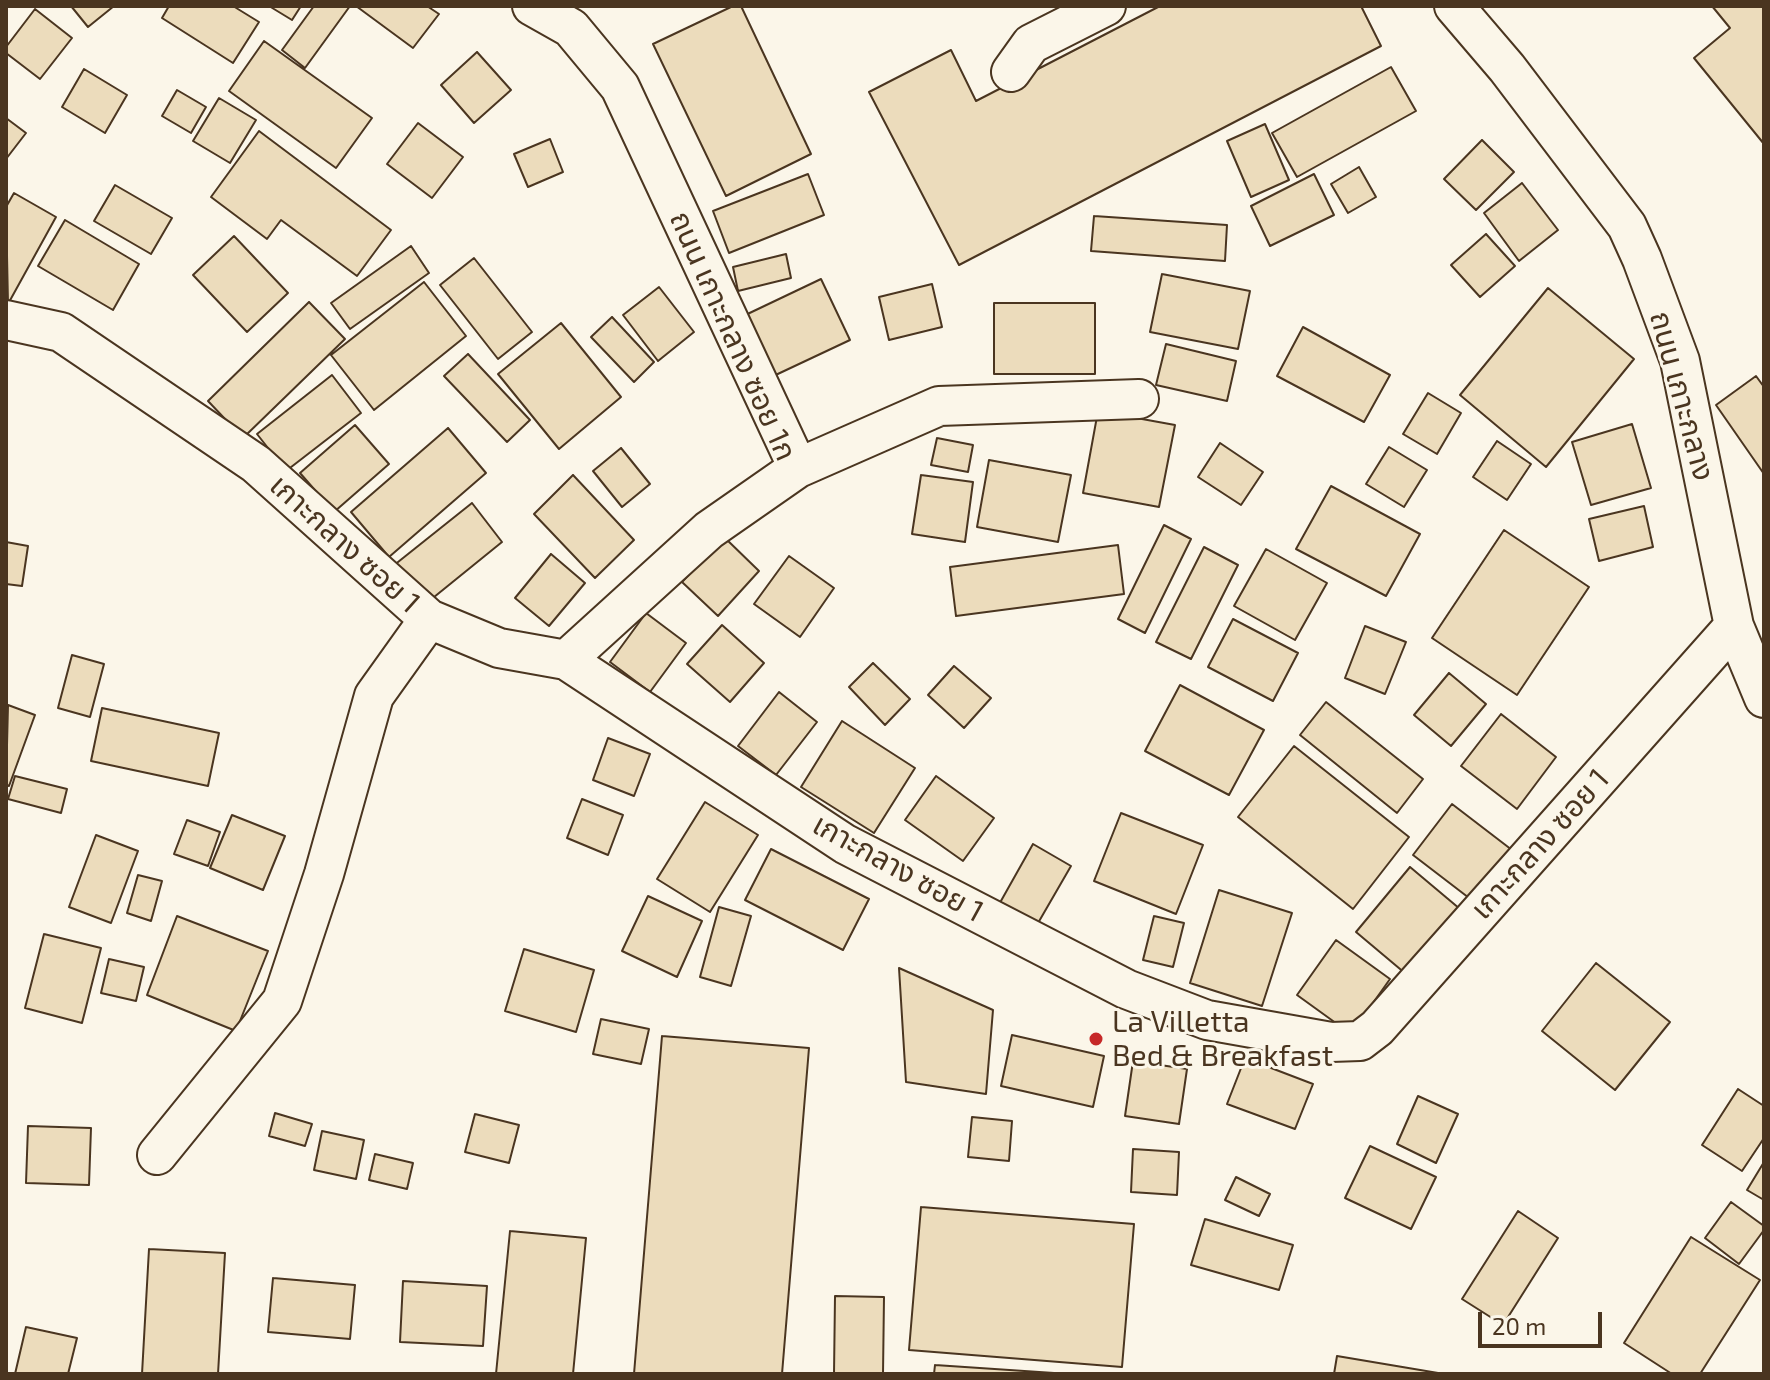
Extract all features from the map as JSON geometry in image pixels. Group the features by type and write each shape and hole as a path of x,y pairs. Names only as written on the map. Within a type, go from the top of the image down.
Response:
{"street":[{"name":"ถนน เกาะกลาง ซอย 1ก","path":"532,6 571,28 620,87 798,468 709,530 566,660"},
{"path":"1011,72 1031,44 1106,6"},
{"name":"ถนน เกาะกลาง","path":"1454,6 1507,68 1627,226 1642,259 1680,361 1734,626 1764,698"},
{"name":"เกาะกลาง ซอย 1","path":"6,320 61,332 256,464 429,619 499,648 566,660 845,844 1126,989 1207,1020 1331,1042 1360,1041 1377,1028 1734,626"},
{"path":"798,468 939,406 1139,399"},
{"path":"157,1155 282,1001 324,874 374,696 429,619"}],"building":[{"path":"71,6 114,6 88,27"},
{"path":"169,6 233,6 259,22 233,63 162,18"},
{"path":"269,6 301,6 292,20"},
{"path":"314,6 350,6 305,68 282,50"},
{"path":"356,6 427,6 439,14 413,48"},
{"path":"733,6 741,6 811,154 726,196 653,44"},
{"path":"1160,6 1361,6 1381,46 959,265 869,92 951,50 976,101"},
{"path":"1712,6 1764,6 1764,144 1694,58 1730,28"},
{"path":"35,9 72,38 40,79 6,53 6,47"},
{"path":"264,41 372,118 336,168 229,91"},
{"path":"477,52 511,90 474,123 441,85"},
{"path":"1391,67 1416,111 1297,177 1272,133"},
{"path":"84,69 127,95 105,133 62,107"},
{"path":"177,90 206,107 191,133 162,116"},
{"path":"219,98 256,120 230,163 193,141"},
{"path":"6,118 26,133 6,159"},
{"path":"418,123 463,157 432,198 387,164"},
{"path":"1265,124 1289,180 1251,197 1227,141"},
{"path":"259,131 391,230 357,276 281,220 267,239 211,197"},
{"path":"550,139 563,172 528,187 514,154"},
{"path":"1482,140 1514,172 1476,210 1444,179"},
{"path":"1359,167 1376,197 1348,213 1331,184"},
{"path":"808,174 824,215 729,253 713,211"},
{"path":"1314,174 1334,215 1270,246 1251,206"},
{"path":"1522,183 1558,230 1519,261 1484,213"},
{"path":"115,185 172,218 151,254 94,221"},
{"path":"14,193 56,217 8,304 6,207"},
{"path":"1094,216 1227,225 1225,261 1091,251"},
{"path":"65,220 139,264 113,310 38,266"},
{"path":"1486,234 1515,266 1480,297 1451,265"},
{"path":"234,236 288,293 247,332 193,275"},
{"path":"411,246 429,273 350,329 331,303"},
{"path":"786,254 791,278 738,291 733,267"},
{"path":"474,258 532,332 498,359 440,285"},
{"path":"1162,274 1250,291 1238,349 1150,332"},
{"path":"821,279 850,340 765,380 737,319"},
{"path":"424,282 466,336 374,410 331,355"},
{"path":"932,284 942,327 889,340 879,297"},
{"path":"659,287 694,332 658,361 623,315"},
{"path":"1548,288 1634,359 1546,467 1460,395"},
{"path":"309,302 345,339 243,438 208,401"},
{"path":"994,303 1095,303 1095,374 994,374"},
{"path":"612,317 654,362 634,382 591,337"},
{"path":"561,323 621,397 559,449 498,374"},
{"path":"1303,327 1390,375 1364,422 1277,376"},
{"path":"1166,344 1236,361 1227,401 1156,385"},
{"path":"468,354 530,420 507,442 444,376"},
{"path":"332,375 361,413 286,471 257,434"},
{"path":"1756,376 1764,387 1764,474 1716,405"},
{"path":"1428,393 1461,413 1437,454 1403,434"},
{"path":"1098,411 1175,425 1159,507 1083,493"},
{"path":"1632,424 1651,488 1591,505 1572,442"},
{"path":"355,425 389,464 334,512 300,473"},
{"path":"448,428 486,473 389,557 351,512"},
{"path":"937,438 973,445 968,472 931,465"},
{"path":"1497,441 1531,464 1507,500 1473,477"},
{"path":"1220,443 1263,472 1241,505 1198,477"},
{"path":"1389,447 1427,470 1404,507 1366,484"},
{"path":"621,448 650,484 622,507 593,471"},
{"path":"989,460 1071,475 1058,542 977,527"},
{"path":"573,475 634,540 595,578 534,514"},
{"path":"921,475 973,482 965,542 912,534"},
{"path":"1331,486 1420,534 1386,596 1296,549"},
{"path":"472,503 502,542 423,606 393,566"},
{"path":"1644,506 1653,547 1599,561 1589,519"},
{"path":"1164,525 1191,539 1145,633 1118,619"},
{"path":"1504,530 1589,587 1517,695 1432,638"},
{"path":"724,537 759,571 718,616 682,582"},
{"path":"6,542 28,546 22,586 6,584"},
{"path":"1118,545 1124,594 956,616 950,567"},
{"path":"1204,547 1238,565 1191,659 1156,642"},
{"path":"1266,549 1327,583 1295,640 1234,606"},
{"path":"551,554 585,583 549,626 515,598"},
{"path":"789,556 834,588 800,637 754,604"},
{"path":"646,613 686,643 650,692 610,662"},
{"path":"1233,619 1298,653 1273,701 1208,667"},
{"path":"722,625 764,663 730,702 687,664"},
{"path":"1365,626 1406,642 1385,694 1345,678"},
{"path":"72,655 104,664 90,717 58,708"},
{"path":"873,663 910,699 885,725 849,687"},
{"path":"954,666 991,698 964,728 928,695"},
{"path":"1449,673 1486,704 1451,746 1414,715"},
{"path":"1180,685 1264,730 1229,795 1145,751"},
{"path":"779,692 817,722 776,775 738,746"},
{"path":"1326,702 1423,779 1397,813 1300,735"},
{"path":"8,705 35,715 9,786 6,785"},
{"path":"102,708 219,733 208,786 91,761"},
{"path":"1501,714 1556,757 1517,809 1461,766"},
{"path":"842,721 915,768 874,833 801,787"},
{"path":"608,738 650,754 634,796 593,780"},
{"path":"1294,746 1409,837 1353,909 1238,817"},
{"path":"15,776 67,789 61,813 8,799"},
{"path":"936,776 994,818 963,861 905,820"},
{"path":"582,799 623,815 608,855 567,838"},
{"path":"705,802 758,835 710,912 657,879"},
{"path":"1452,804 1512,850 1473,901 1413,855"},
{"path":"1121,813 1203,845 1176,914 1094,881"},
{"path":"232,815 285,836 263,890 210,868"},
{"path":"187,820 220,832 208,866 174,854"},
{"path":"96,835 138,851 111,923 69,907"},
{"path":"1033,844 1071,866 1034,930 997,908"},
{"path":"771,849 869,899 843,950 745,900"},
{"path":"1410,867 1460,909 1406,974 1356,932"},
{"path":"138,875 162,881 151,921 127,913"},
{"path":"1219,890 1292,913 1262,1006 1190,983"},
{"path":"648,896 702,921 677,977 622,951"},
{"path":"719,907 751,916 731,986 700,977"},
{"path":"177,916 268,951 236,1031 147,995"},
{"path":"1154,916 1184,923 1173,967 1143,960"},
{"path":"44,934 101,948 82,1023 25,1008"},
{"path":"1336,940 1390,979 1351,1034 1297,995"},
{"path":"524,949 594,970 576,1032 505,1011"},
{"path":"109,959 144,967 136,1001 101,993"},
{"path":"1596,963 1670,1022 1615,1090 1542,1031"},
{"path":"899,968 993,1010 986,1094 906,1082"},
{"path":"601,1019 649,1029 641,1064 593,1054"},
{"path":"1012,1035 1104,1056 1093,1107 1001,1086"},
{"path":"662,1036 809,1048 782,1374 634,1374"},
{"path":"1245,1058 1313,1084 1295,1129 1227,1104"},
{"path":"1133,1061 1187,1069 1179,1124 1125,1116"},
{"path":"1738,1089 1764,1106 1764,1138 1742,1171 1702,1145"},
{"path":"1418,1096 1458,1114 1436,1163 1397,1144"},
{"path":"275,1113 312,1124 305,1146 269,1136"},
{"path":"475,1114 519,1125 509,1163 465,1152"},
{"path":"972,1117 1012,1121 1009,1161 968,1157"},
{"path":"28,1126 91,1128 89,1185 26,1183"},
{"path":"322,1131 364,1140 356,1179 314,1170"},
{"path":"1370,1146 1436,1177 1411,1229 1345,1198"},
{"path":"1133,1149 1179,1152 1177,1195 1131,1192"},
{"path":"375,1154 413,1163 407,1189 369,1180"},
{"path":"1764,1162 1764,1200 1747,1190"},
{"path":"1236,1177 1270,1194 1259,1216 1225,1200"},
{"path":"1731,1202 1764,1226 1739,1264 1705,1238"},
{"path":"921,1207 1134,1224 1122,1367 909,1350"},
{"path":"1518,1211 1558,1238 1503,1325 1462,1299"},
{"path":"1205,1219 1293,1245 1279,1290 1191,1265"},
{"path":"510,1231 586,1238 573,1374 496,1374"},
{"path":"1691,1237 1760,1280 1700,1374 1672,1374 1624,1343"},
{"path":"149,1249 225,1253 218,1374 142,1374"},
{"path":"273,1278 355,1285 350,1339 268,1332"},
{"path":"403,1281 487,1286 483,1346 400,1342"},
{"path":"835,1296 884,1297 883,1374 834,1374"},
{"path":"26,1327 77,1338 68,1374 15,1374"},
{"path":"1337,1356 1444,1374 1334,1374"},
{"path":"935,1365 1069,1374 934,1374"}],"place":[{"name":"La Villetta Bed & Breakfast","path":"1096,1039"}]}
